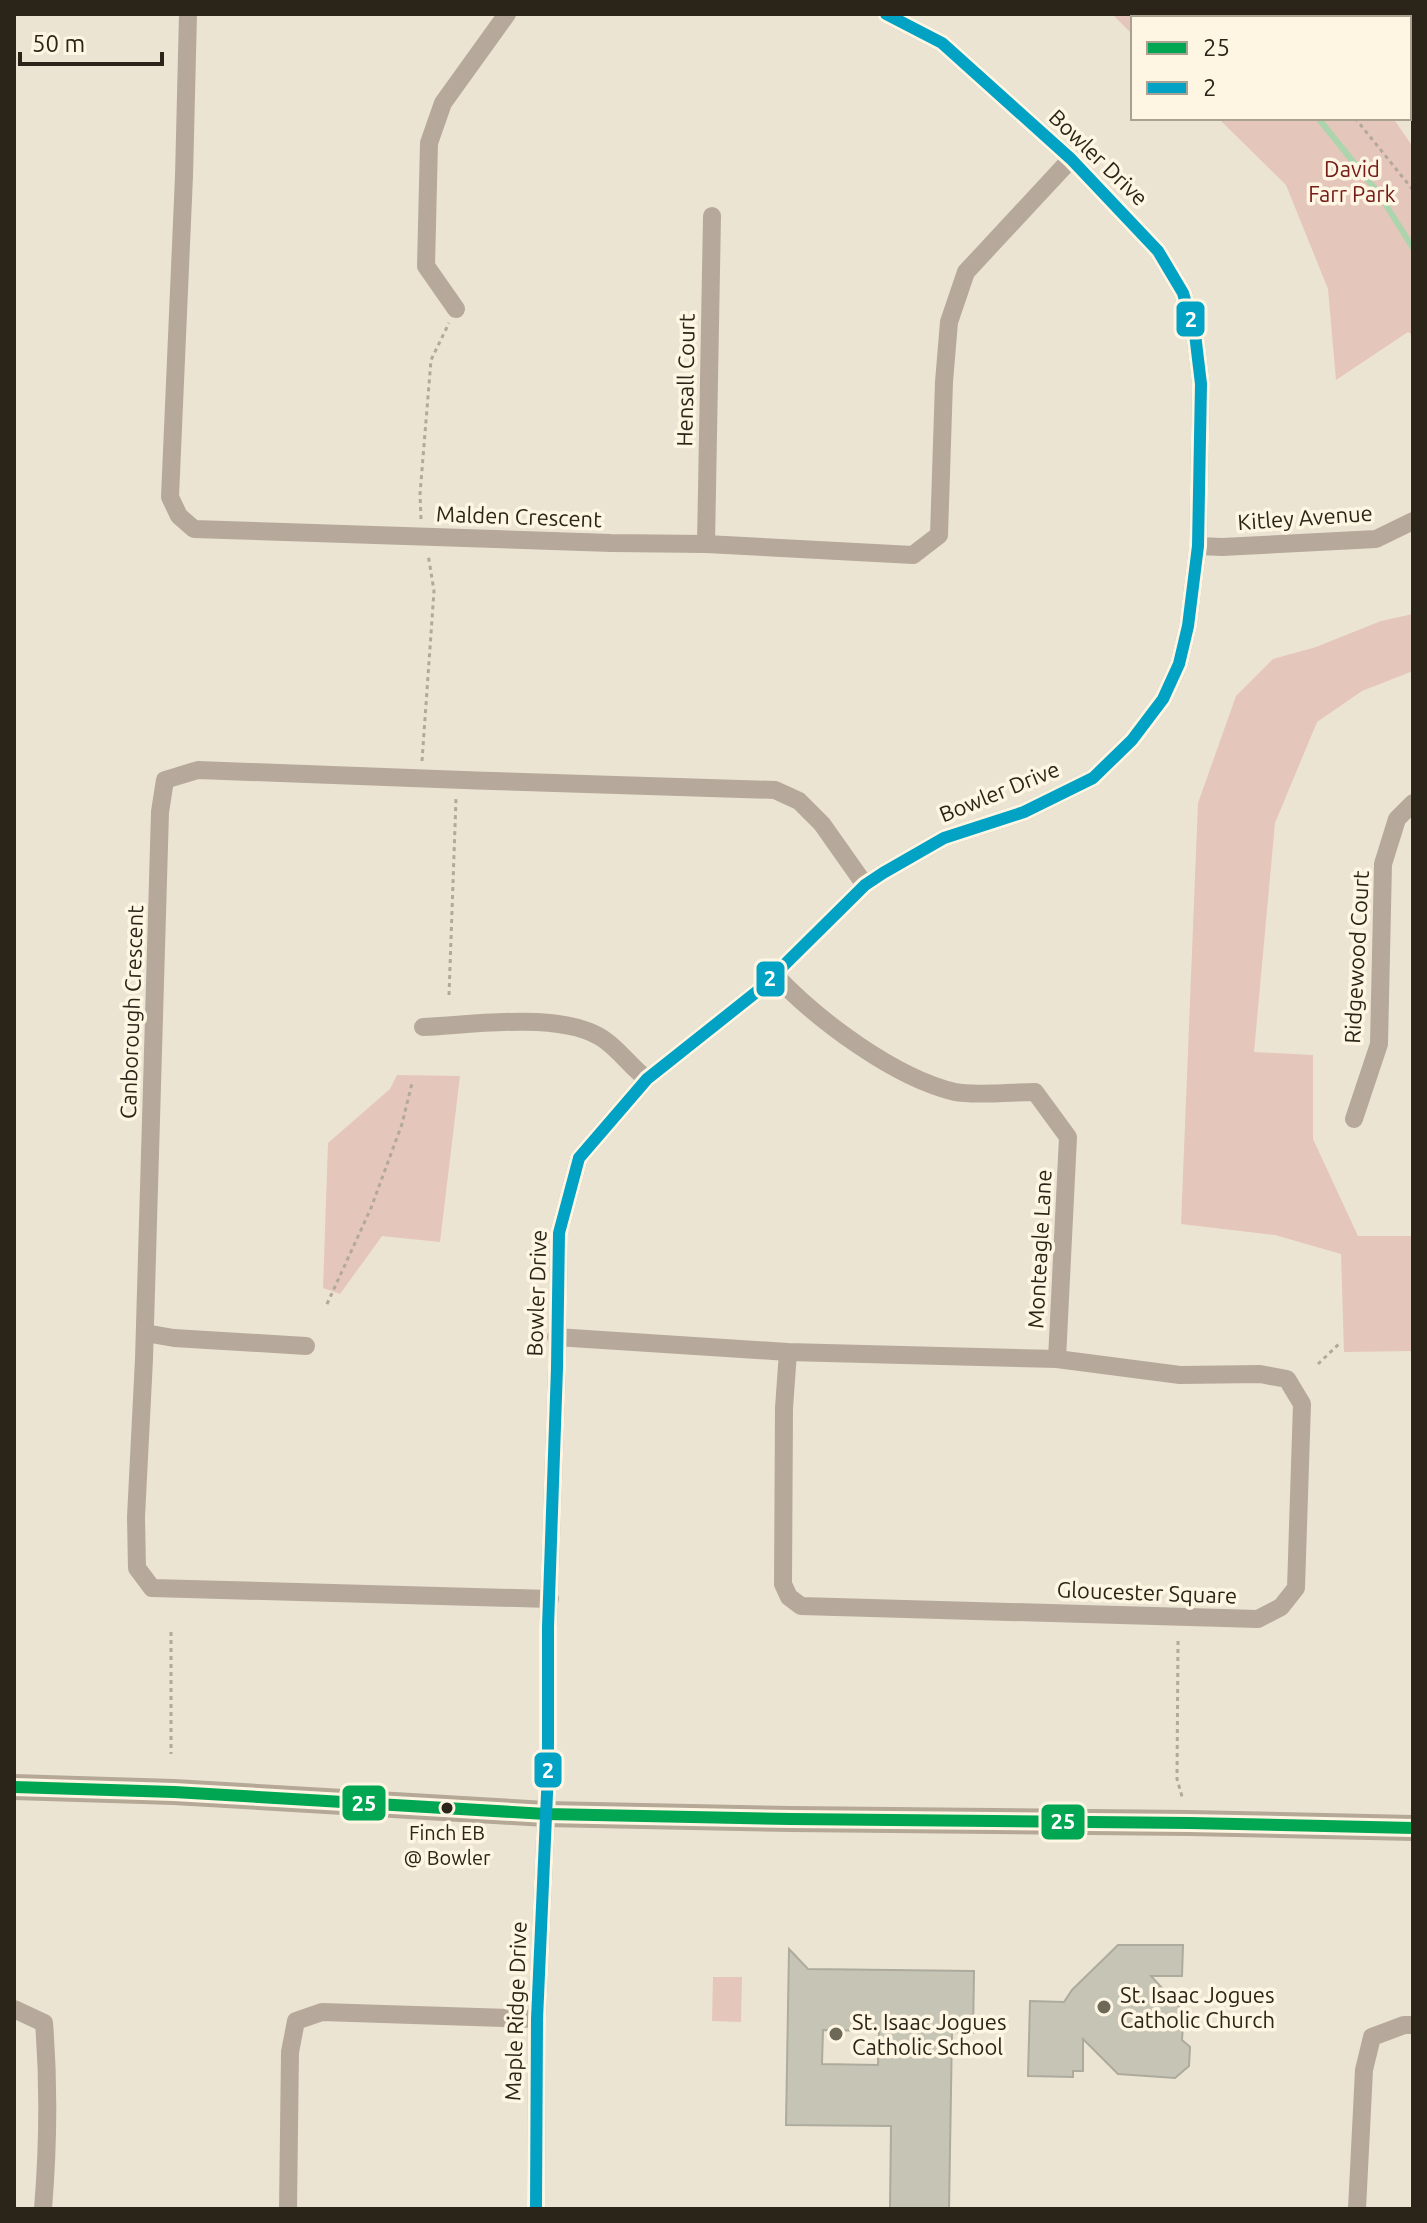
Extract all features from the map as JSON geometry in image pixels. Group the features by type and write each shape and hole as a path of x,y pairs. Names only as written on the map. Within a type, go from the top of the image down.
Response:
{"main road":[{"path":"14,1787 174,1792 546,1814 1413,1828"}],"street":[{"name":"Malden Crescent","path":"188,14 170,497 179,516 194,529 706,544 913,555 939,535 949,322 966,272 1071,159"},
{"path":"456,309 426,266 429,143 443,103 507,14"},
{"name":"Bowler Drive","path":"546,1814 559,1233 579,1158 647,1079 759,990 865,885 944,838 1024,812 1093,778 1132,740 1163,699 1179,664 1188,626 1198,546 1201,384 1195,334 1183,293 1158,251 1071,159 942,43 886,14"},
{"name":"Hensall Court","path":"706,544 712,216"},
{"name":"Kitley Avenue","path":"1198,546 1376,539 1413,521"},
{"name":"Canborough Crescent","path":"550,1599 152,1588 137,1568 136,1517 145,1333 160,812 165,780 198,770 775,790 799,801 822,824 865,885"},
{"name":"Ridgewood Court","path":"1354,1119 1379,1044 1383,864 1397,819 1413,803"},
{"name":"Monteagle Lane","path":"556,1337 788,1352 1057,1359 1068,1137 1035,1092 957,1093 901,1072 846,1035 792,993 775,975"},
{"path":"423,1027 527,1022 575,1025 605,1040 647,1079"},
{"path":"145,1333 174,1338 306,1346"},
{"name":"Gloucester Square","path":"788,1352 784,1408 783,1584 789,1597 801,1606 1258,1619 1281,1607 1296,1588 1302,1404 1287,1379 1260,1374 1180,1375 1057,1359"},
{"name":"Maple Ridge Drive","path":"536,2209 537,2019 546,1814"},
{"path":"14,2009 44,2023 47,2062 43,2209"},
{"path":"288,2209 290,2052 296,2021 322,2012 537,2019"},
{"path":"1357,2209 1364,2070 1372,2037 1404,2025 1413,2025"}],"path":[{"path":"1357,120 1413,190"},
{"path":"449,995 456,779"},
{"path":"327,1304 371,1208 402,1124 412,1083"},
{"path":"1318,1364 1340,1343"},
{"path":"171,1632 171,1754"},
{"path":"1178,1641 1177,1779 1189,1823"}],"green space":[{"path":"1112,14 1413,14 1413,25 1411,16 1131,16 1131,33"},
{"name":"David Farr Park","path":"1220,120 1394,120 1413,147 1413,335 1408,332 1336,380 1328,289 1286,185"},
{"path":"1413,614 1413,671 1362,691 1317,722 1275,823 1254,1052 1313,1055 1313,1139 1358,1236 1413,1236 1413,1351 1344,1352 1341,1254 1275,1235 1181,1224 1198,803 1236,696 1273,659 1316,647 1381,621"},
{"path":"397,1075 460,1076 440,1242 382,1236 340,1294 323,1288 328,1143 390,1089"},
{"path":"713,1977 742,1977 741,2022 712,2021"}],"building":[{"name":"St. Isaac Jogues Catholic Church","path":"1118,1945 1183,1945 1182,1976 1151,1976 1184,2012 1182,2040 1190,2047 1189,2066 1175,2078 1118,2074 1083,2039 1083,2071 1073,2071 1073,2077 1028,2076 1030,2001 1064,2002 1072,1990"},
{"path":"789,1949 808,1969 974,1971 973,2033 952,2032 949,2209 890,2209 891,2126 786,2125","holes":["823,2030 879,2031 878,2065 822,2064"]}],"waterway":[{"path":"1320,120 1379,194 1413,248"}],"transit line":[{"name":"2","path":"536,2209 537,2019 548,1771 548,1627 559,1233 579,1158 647,1079 759,990 865,885 944,838 1024,812 1093,778 1132,740 1163,699 1179,664 1188,626 1198,546 1201,384 1195,334 1183,293 1158,251 1071,159 942,43 886,14"},
{"name":"25","path":"14,1787 174,1792 546,1814 1413,1828"}],"place":[{"name":"Finch EB @ Bowler","path":"447,1808"},
{"name":"St. Isaac Jogues Catholic Church","path":"1104,2007"},
{"name":"St. Isaac Jogues Catholic School","path":"836,2034"}]}
